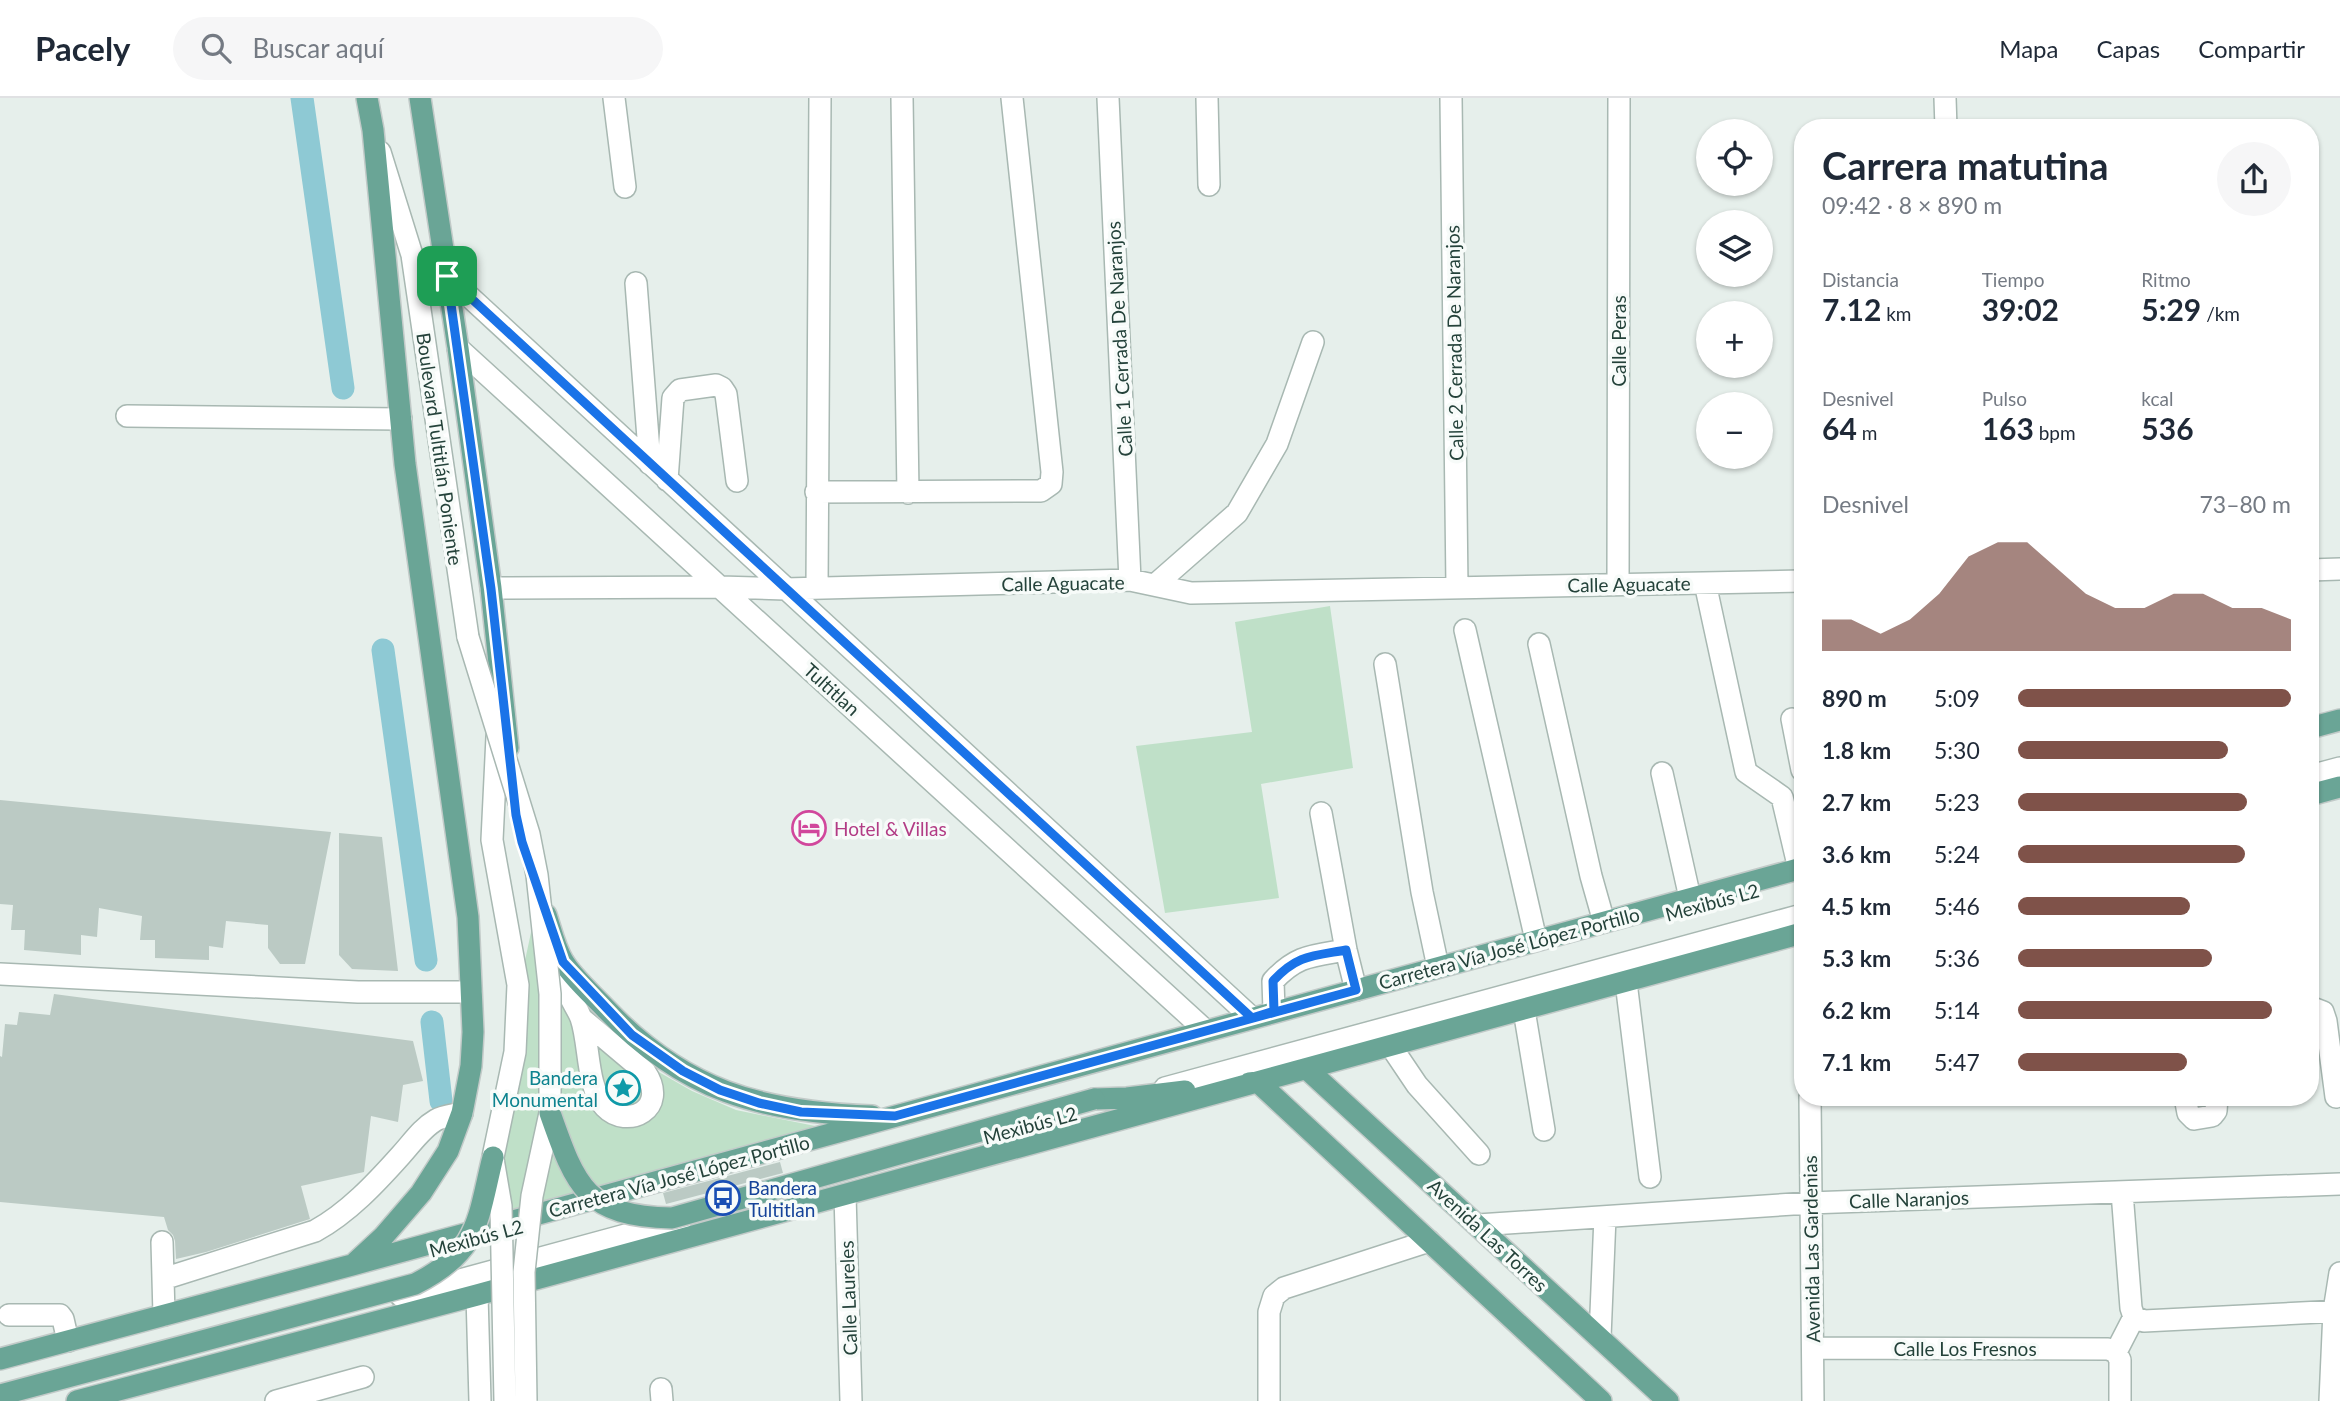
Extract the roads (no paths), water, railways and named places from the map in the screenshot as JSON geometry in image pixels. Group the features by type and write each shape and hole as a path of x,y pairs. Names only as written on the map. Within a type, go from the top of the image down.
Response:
{"main road":[{"name":"Boulevard Tultitlán Poniente","path":"367,98 373,130"},
{"name":"Boulevard Tultitlán Poniente","path":"420,98 491,589 516,815 522,842 563,962"},
{"path":"352,1265 383,1237 421,1193 448,1151 462,1113 471,1066 472,1032 468,917 408,492 373,130"},
{"path":"2319,726 2340,720"},
{"path":"2319,793 2340,787"},
{"name":"Carretera Vía José López Portillo","path":"0,1359 1690,898 1794,873"},
{"path":"77,1401 1307,1069 1385,1039 1524,1010 1794,935"},
{"path":"563,962 632,1035 683,1071 720,1090 759,1103 801,1112 895,1116"},
{"name":"Avenida Las Torres","path":"1307,1069 1668,1401"},
{"path":"550,1113 575,1177 587,1192 602,1204 623,1212 672,1218 1094,1099 1127,1098 1258,1082 1601,1401"},
{"path":"0,1395 415,1284 436,1273 467,1245 479,1213 493,1157"}],"street":[{"path":"614,98 625,187"},
{"path":"817,588 820,98"},
{"path":"902,98 908,493"},
{"path":"817,492 1041,491 1051,484 1051,458 1012,98"},
{"name":"Calle 1 Cerrada De Naranjos","path":"1108,98 1130,580"},
{"path":"1207,98 1209,185"},
{"name":"Calle 2 Cerrada De Naranjos","path":"1451,98 1457,587"},
{"name":"Calle Peras","path":"1618,584 1619,98"},
{"path":"1945,98 1946,119"},
{"name":"Boulevard Tultitlán Poniente","path":"373,130 412,255 468,638 529,834 537,875 550,994 550,1113 532,1196 524,1272 526,1401"},
{"path":"447,276 1252,1018"},
{"path":"636,283 650,464"},
{"path":"1155,585 1237,513 1277,444 1313,342"},
{"name":"Tultitlan","path":"458,348 1206,1031"},
{"path":"667,480 673,398 680,390 716,385 726,394 737,481"},
{"path":"127,416 401,419"},
{"path":"2319,569 2340,569"},
{"name":"Calle Aguacate","path":"491,589 785,589 1130,580 1191,593 1794,581"},
{"path":"1705,583 1746,772 1782,797 1794,844"},
{"path":"1465,630 1536,940"},
{"path":"1539,644 1591,876 1604,922"},
{"path":"1385,664 1422,892 1438,967"},
{"path":"500,679 492,840 518,985 515,1052 493,1157 501,1206 505,1401"},
{"path":"1792,719 1794,729"},
{"path":"2319,736 2340,730"},
{"path":"2319,774 2340,768"},
{"path":"1662,773 1690,898"},
{"path":"1321,813 1356,990"},
{"name":"Mexibús L2","path":"0,1368 1794,873"},
{"name":"Mexibús L2","path":"14,1401 1127,1098 1385,1039 1794,917"},
{"path":"1274,1011 1273,981 1287,965 1304,957 1346,950"},
{"path":"563,962 569,993 582,1020"},
{"path":"0,974 358,992 471,992"},
{"path":"1626,982 1650,1177"},
{"path":"1524,1010 1544,1129"},
{"path":"2319,1010 2323,1012 2326,1021 2336,1097"},
{"path":"1385,1039 1417,1085 1479,1154"},
{"name":"Avenida Las Gardenias","path":"1810,1106 1813,1401"},
{"path":"2187,1106 2188,1113 2194,1119 2213,1116 2216,1106"},
{"path":"163,1279 315,1231 328,1224 338,1218 374,1183 425,1128 438,1118 462,1113"},
{"name":"Calle Naranjos","path":"1478,1225 1809,1203 2340,1184"},
{"path":"2120,1401 2120,1360 2116,1352 2134,1317 2131,1308 2122,1192"},
{"name":"Calle Laureles","path":"845,1195 851,1401"},
{"path":"1600,1337 1605,1217"},
{"path":"1269,1401 1269,1312 1274,1296 1284,1287 1429,1241"},
{"path":"162,1242 164,1315"},
{"path":"2330,1401 2340,1273"},
{"path":"477,1295 480,1401"},
{"path":"2134,1317 2144,1321 2337,1311"},
{"path":"9,1315 61,1315 68,1341"},
{"name":"Calle Los Fresnos","path":"1813,1348 2108,1349 2116,1352"},
{"path":"276,1401 363,1377"}],"waterway":[{"path":"302,98 343,388"},
{"path":"383,650 426,960"},
{"path":"432,1022 441,1101"}],"place":[{"name":"Hotel & Villas","path":"809,828"},
{"name":"Bandera Monumental","path":"623,1088"},
{"name":"Bandera Tultitlan","path":"723,1198"}]}
